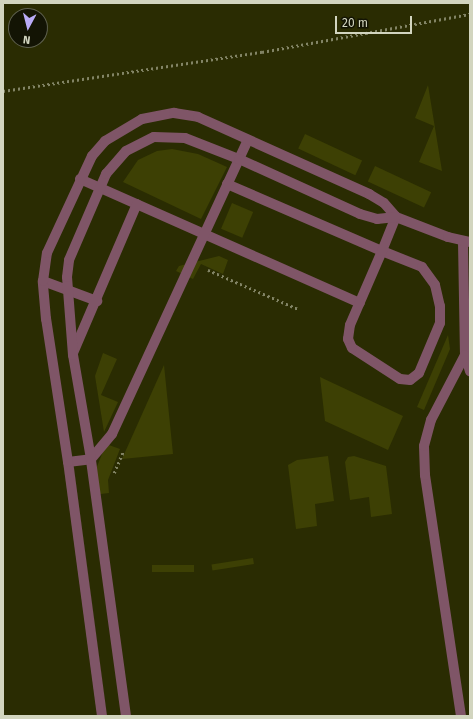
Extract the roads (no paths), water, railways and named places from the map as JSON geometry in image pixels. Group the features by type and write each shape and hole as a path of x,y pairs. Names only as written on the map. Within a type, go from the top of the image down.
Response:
{"lane":[{"path":"102,716 68,462 46,319 43,281 47,253 80,179 92,156 105,141 142,119 174,113 198,117 369,194 384,204 396,217"},
{"path":"126,716 91,458 73,355 67,277 69,260 99,188 106,174 126,151 154,137 184,138 239,159 360,214 377,219 396,217 467,242 466,355 470,372"},
{"path":"68,462 91,458 112,434 248,140"},
{"path":"80,179 360,303"},
{"path":"227,184 382,251 422,267 435,285 440,306 440,324 419,373 410,380 400,379 352,348 348,334 360,303 382,251 396,217"},
{"path":"73,355 137,204"},
{"path":"43,281 68,292 97,301"},
{"path":"461,716 425,475 424,446 431,420 466,355"}]}
